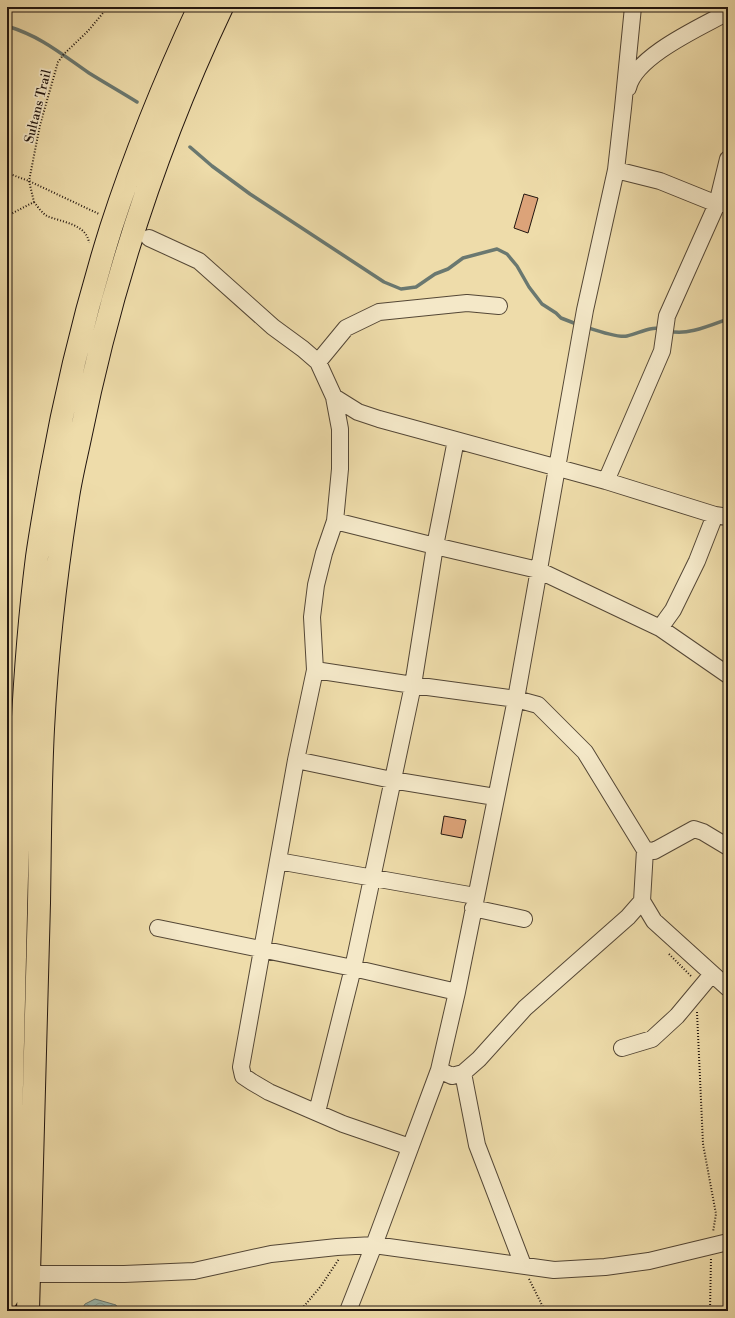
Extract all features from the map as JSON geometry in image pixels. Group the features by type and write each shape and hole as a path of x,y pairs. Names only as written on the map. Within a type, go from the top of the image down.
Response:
{"highway":[{"path":"7,1298 21,758 27,659 37,556 62,417 80,341 103,256 140,148 184,39 199,7"},
{"path":"28,1311 43,728 53,615 69,493 89,394 126,252 177,111 222,7"}],"street":[{"path":"348,1311 367,1245 410,1147 439,1070 457,992 495,797 516,699 585,310 616,170 633,7"},
{"path":"623,108 629,81 640,66 664,47 728,12"},
{"path":"631,36 630,42 640,48 652,50 664,47"},
{"path":"606,480 662,351 667,316 722,204 728,159"},
{"path":"616,170 660,181 722,204"},
{"path":"149,238 199,261 273,327 318,362 334,397 340,429 340,469 335,521 324,553 316,585 312,617 315,670 296,760 241,1067 244,1076 269,1092 343,1124 410,1147"},
{"path":"318,362 346,328 379,312 467,303 499,306"},
{"path":"334,397 358,412 379,419 606,480 721,516 677,603 660,628"},
{"path":"317,1112 353,968 413,685 435,546 456,440"},
{"path":"335,521 538,570 660,628 728,675"},
{"path":"315,670 516,699 538,705 585,752 645,850 642,901 654,921 728,988"},
{"path":"296,760 392,780 495,797"},
{"path":"645,850 654,852 694,829 703,832 728,847"},
{"path":"278,861 372,878 474,902 524,919"},
{"path":"439,1070 452,1076 463,1073 479,1059 525,1008 628,917 642,901"},
{"path":"158,928 353,968 457,992"},
{"path":"622,1048 652,1039 677,1016 697,994 712,974"},
{"path":"463,1073 477,1146 522,1265"},
{"path":"29,1274 124,1274 194,1271 272,1254 337,1246 367,1245 554,1270 605,1267 649,1261 728,1242"}],"path":[{"name":"Sultans Trail","path":"29,181 40,125 58,62 64,54 88,31 108,7"},
{"path":"7,173 29,181 99,214"},
{"path":"7,216 34,202 29,181"},
{"path":"697,994 703,1144 716,1214 711,1246 710,1311"},
{"path":"300,1311 321,1286 341,1256 367,1245"},
{"path":"522,1265 545,1311"}],"water":[{"path":"95,1299 116,1305 119,1311 81,1311 85,1304"}],"building":[{"path":"524,194 538,198 528,233 514,228"},
{"path":"444,816 466,820 462,838 441,834"}],"waterway":[{"path":"7,26 41,40 89,73 137,102"},
{"path":"190,147 212,166 250,194 384,282 401,289 416,287 435,274 448,269 463,258 497,249 507,254 517,266 529,287 542,304 561,318 579,325"},
{"path":"669,331 691,331 728,319"},
{"path":"586,327 618,336 627,336 648,329 661,329"}]}
